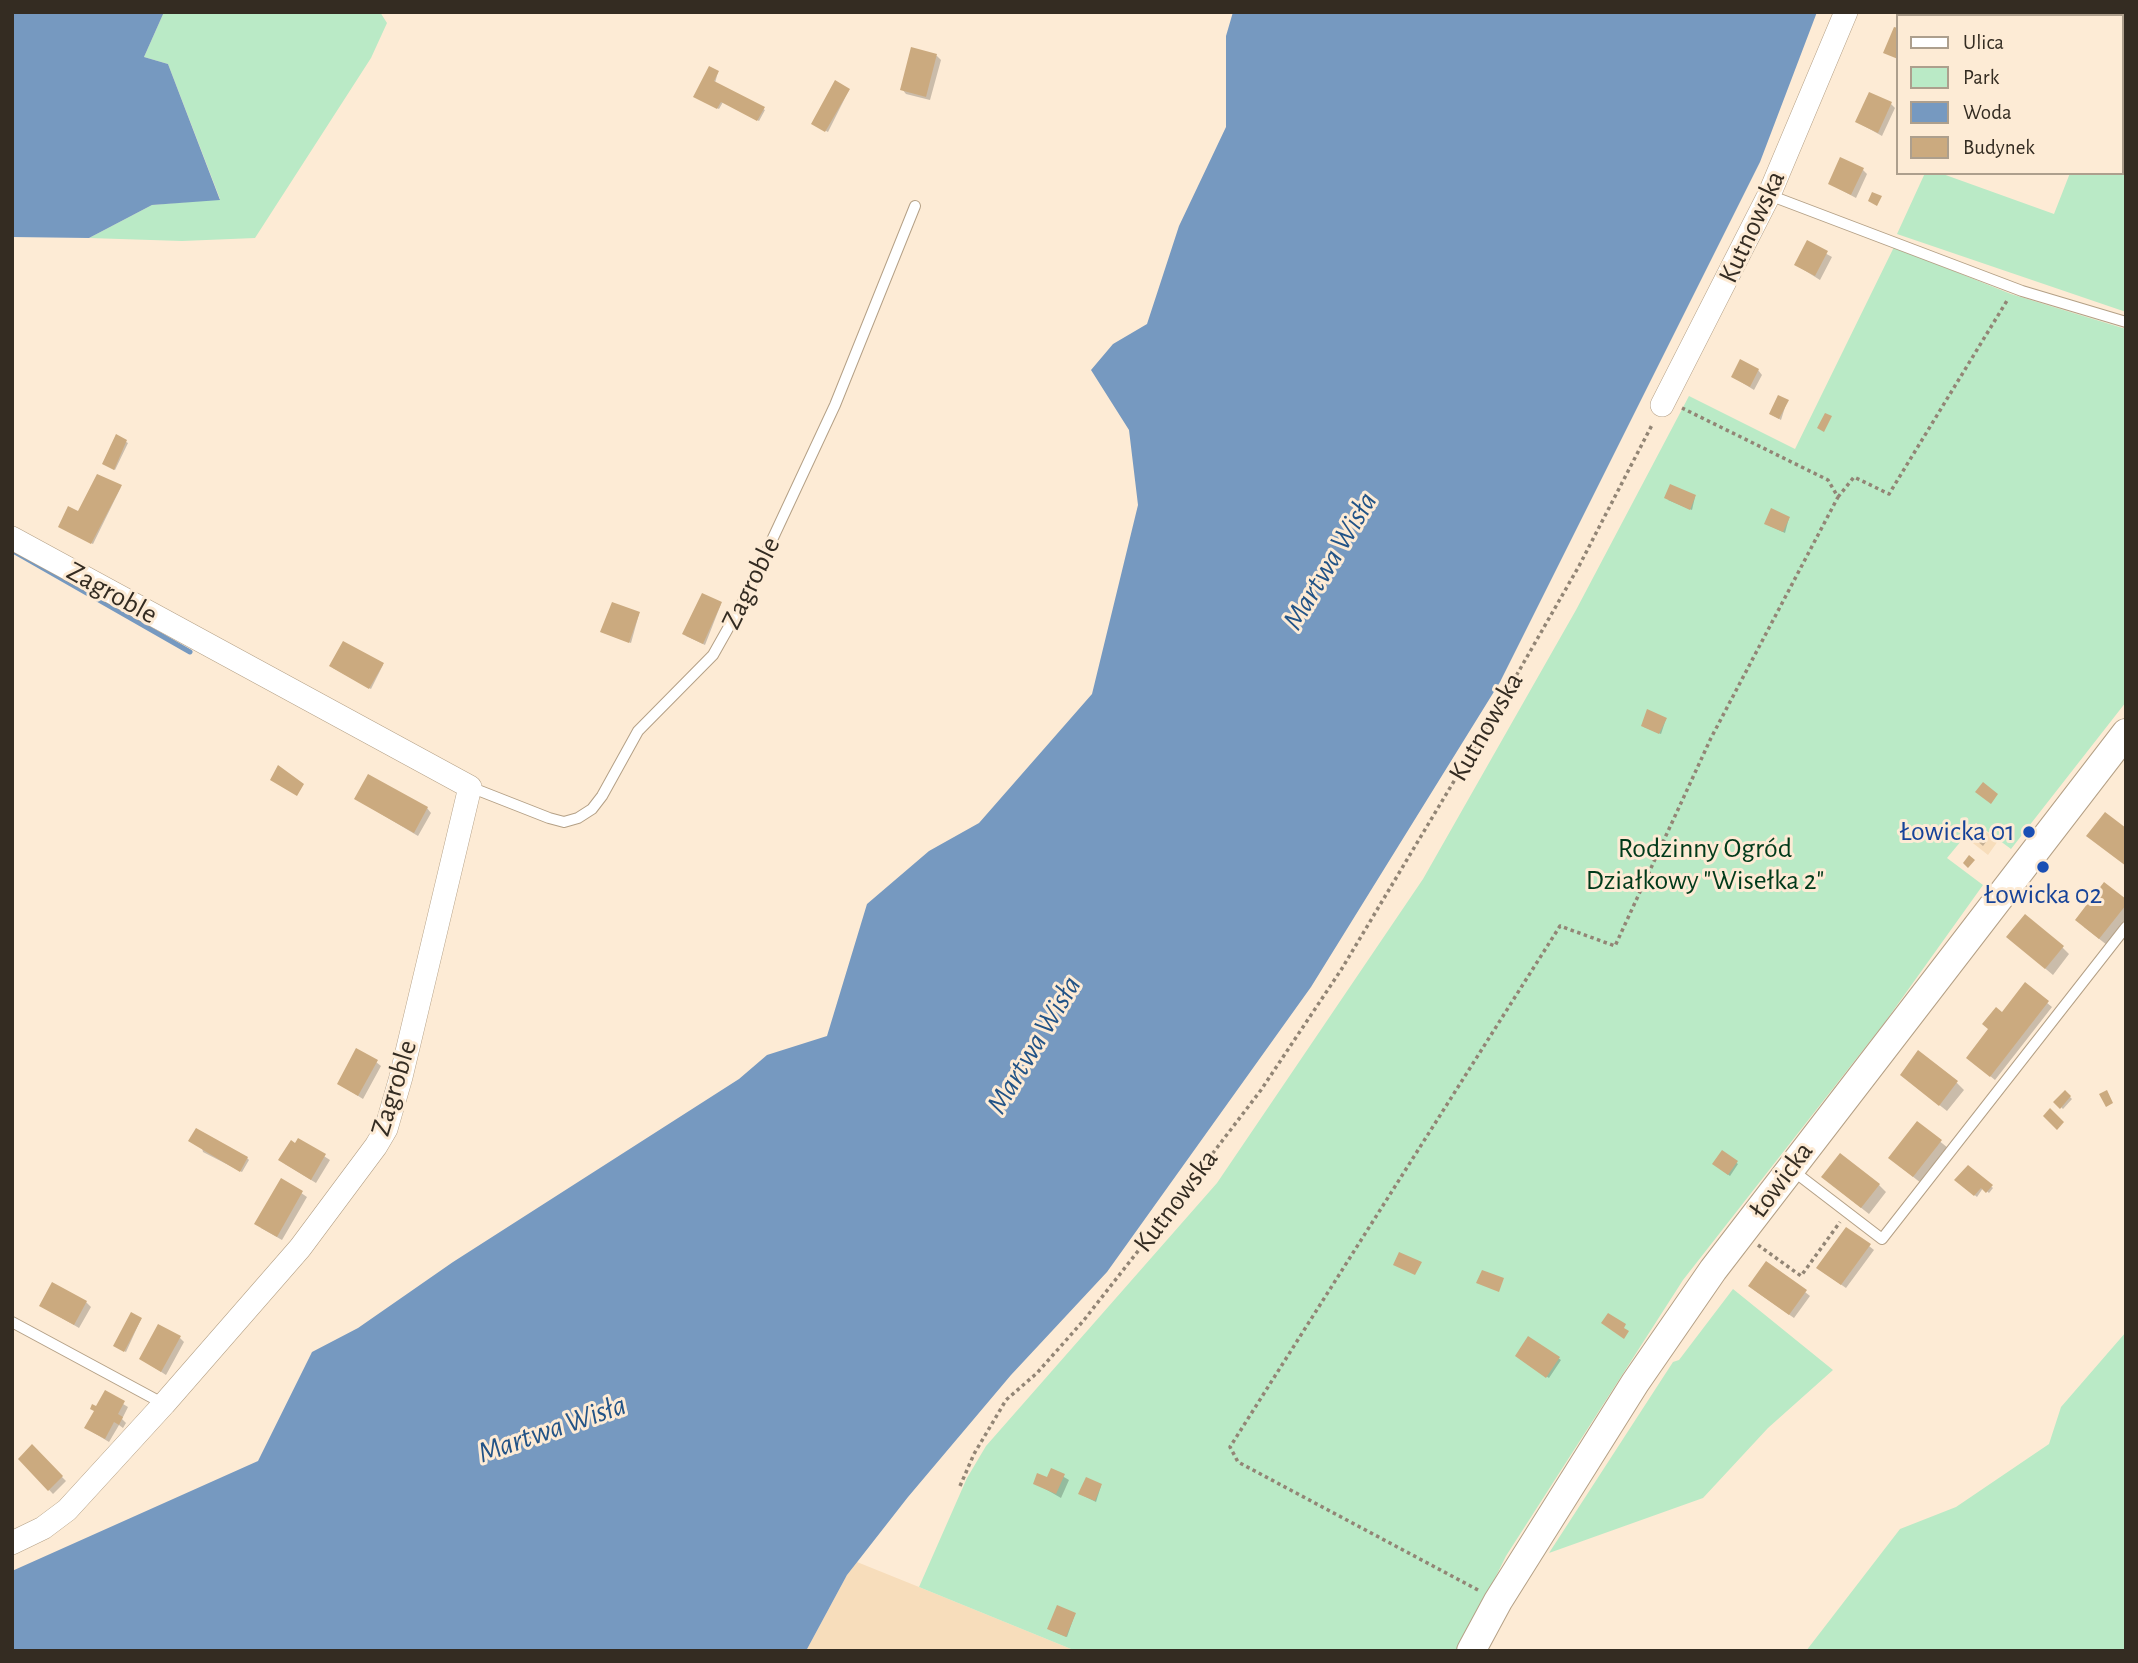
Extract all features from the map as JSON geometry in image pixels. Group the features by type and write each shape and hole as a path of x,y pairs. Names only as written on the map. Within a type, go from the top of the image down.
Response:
{"street":[{"name":"Kutnowska","path":"1673,407 1769,195 1846,12"},
{"name":"Zagroble","path":"12,538 470,787 386,1129 360,1171 300,1248 164,1404 67,1510 43,1528 12,1542"},
{"name":"Łowicka","path":"1471,1651 1498,1601 1634,1383 1790,1168 2126,733"}],"lane":[{"path":"1769,195 2015,288 2126,322"},
{"name":"Zagroble","path":"470,787 549,818 565,821 578,818 592,809 602,796 638,731 713,655 744,600 835,405 889,278 915,206"},
{"path":"1790,1168 1882,1239 2126,927"},
{"path":"12,1322 164,1404"}],"path":[{"path":"1498,1601 1238,1462 1230,1447 1560,926 1615,946 1711,738 1838,497 1854,477 1889,494 2015,288"},
{"path":"1673,407 1829,480 1838,497"},
{"name":"Kutnowska","path":"960,1486 1006,1400 1028,1382 1084,1320 1261,1090 1375,918 1673,407"},
{"path":"1749,1239 1801,1276 1847,1212"}],"shaded area":[{"path":"1979,826 1998,841 1988,855 1969,840"},
{"path":"857,1562 1076,1651 806,1651 847,1575"}],"green space":[{"path":"164,12 380,12 387,23 371,58 255,238 182,241 89,238 152,205 220,199 168,64 144,57"},
{"path":"2126,12 2126,312 1897,234 1924,175 1946,175 2054,214 2069,175 2124,175 2124,14 2121,14"},
{"name":"Rodzinny Ogród Działkowy \"Wisełka 2\"","path":"1894,247 2011,294 2126,329 2126,702 2011,849 1976,823 1947,858 1983,885 1885,1022 1683,1280 1506,1556 1459,1651 1076,1651 919,1587 967,1478 986,1446 1217,1183 1423,879 1576,610 1689,396 1795,449"},
{"path":"1733,1289 1833,1370 1768,1428 1703,1498 1549,1553 1673,1362 1679,1360"},
{"path":"2126,1332 2126,1651 1806,1651 1900,1529 1956,1507 2049,1444 2061,1407"}],"water":[{"path":"12,12 164,12 144,57 168,64 220,200 152,205 89,238 12,237"},
{"name":"Martwa Wisła","path":"1233,12 1817,12 1760,162 1500,682 1311,987 1107,1272 1011,1375 908,1497 847,1575 806,1651 12,1651 12,1571 258,1461 312,1352 358,1328 453,1262 739,1079 767,1055 827,1036 867,904 929,851 979,823 1092,694 1138,505 1129,430 1091,370 1113,344 1147,324 1179,226 1226,127 1226,36"}],"building":[{"path":"1894,27 1896,28 1896,58 1883,53"},
{"path":"911,47 937,54 926,97 900,90"},
{"path":"709,66 719,71 714,81 765,107 757,121 721,102 717,109 693,97"},
{"path":"835,80 850,89 825,132 811,124"},
{"path":"1869,92 1892,102 1878,133 1855,122"},
{"path":"1840,157 1864,168 1851,195 1828,184"},
{"path":"1872,192 1882,196 1877,206 1868,201"},
{"path":"1807,240 1828,251 1815,276 1794,265"},
{"path":"1740,359 1759,369 1750,387 1731,377"},
{"path":"1778,395 1789,400 1779,419 1769,414"},
{"path":"1825,413 1832,416 1824,432 1817,428"},
{"path":"116,434 127,440 114,470 102,464"},
{"path":"97,474 122,485 91,544 58,527 68,506 78,511"},
{"path":"1670,484 1696,495 1690,510 1664,498"},
{"path":"1771,508 1790,517 1783,532 1764,524"},
{"path":"702,593 722,602 703,644 682,634"},
{"path":"612,602 640,612 629,643 600,632"},
{"path":"343,641 384,663 369,689 329,666"},
{"path":"1647,709 1667,718 1659,734 1641,726"},
{"path":"278,765 304,784 297,796 270,780"},
{"path":"368,774 428,807 414,833 354,799"},
{"path":"1983,782 1998,794 1991,804 1975,792"},
{"path":"2105,812 2126,828 2126,866 2086,836"},
{"path":"1969,855 1975,860 1968,868 1963,863"},
{"path":"2104,882 2126,899 2126,905 2099,939 2075,920"},
{"path":"2025,914 2064,946 2045,969 2006,937"},
{"path":"2025,982 2049,1001 1990,1077 1966,1058 1988,1029 1982,1024 1996,1007 2002,1012"},
{"path":"356,1048 378,1060 358,1096 337,1084"},
{"path":"1918,1050 1958,1081 1939,1106 1900,1075"},
{"path":"2065,1090 2071,1096 2060,1109 2053,1102"},
{"path":"2107,1090 2113,1103 2106,1107 2099,1094"},
{"path":"2050,1108 2064,1122 2057,1130 2043,1116"},
{"path":"1917,1121 1942,1140 1913,1177 1888,1158"},
{"path":"196,1128 248,1157 240,1172 188,1141"},
{"path":"298,1138 326,1154 311,1180 278,1160 291,1140 295,1143"},
{"path":"1722,1150 1738,1161 1728,1175 1712,1164"},
{"path":"1840,1153 1880,1184 1861,1208 1821,1177"},
{"path":"1968,1165 1993,1185 1986,1193 1981,1188 1974,1196 1954,1180"},
{"path":"281,1178 303,1191 277,1237 254,1224"},
{"path":"1846,1227 1871,1244 1841,1285 1816,1268"},
{"path":"1399,1252 1422,1262 1415,1275 1393,1265"},
{"path":"1766,1261 1807,1290 1789,1315 1748,1286"},
{"path":"1482,1270 1504,1278 1499,1292 1476,1283"},
{"path":"52,1282 87,1301 74,1325 39,1306"},
{"path":"131,1312 142,1318 124,1352 113,1346"},
{"path":"1608,1313 1626,1324 1624,1328 1629,1331 1624,1339 1601,1323"},
{"path":"158,1324 181,1336 161,1372 139,1359"},
{"path":"1528,1336 1560,1357 1546,1378 1515,1356"},
{"path":"105,1390 125,1401 118,1414 123,1417 119,1425 114,1422 105,1439 84,1428 94,1411 90,1409 92,1404 96,1406"},
{"path":"32,1444 63,1476 48,1491 18,1459"},
{"path":"1051,1468 1065,1474 1056,1494 1033,1484 1037,1473 1047,1477"},
{"path":"1086,1477 1102,1484 1095,1501 1078,1494"},
{"path":"1057,1605 1076,1613 1066,1637 1047,1629"}],"waterway":[{"path":"15,552 190,652"}],"place":[{"name":"Łowicka 01","path":"2029,832"},
{"name":"Łowicka 02","path":"2043,867"}]}
